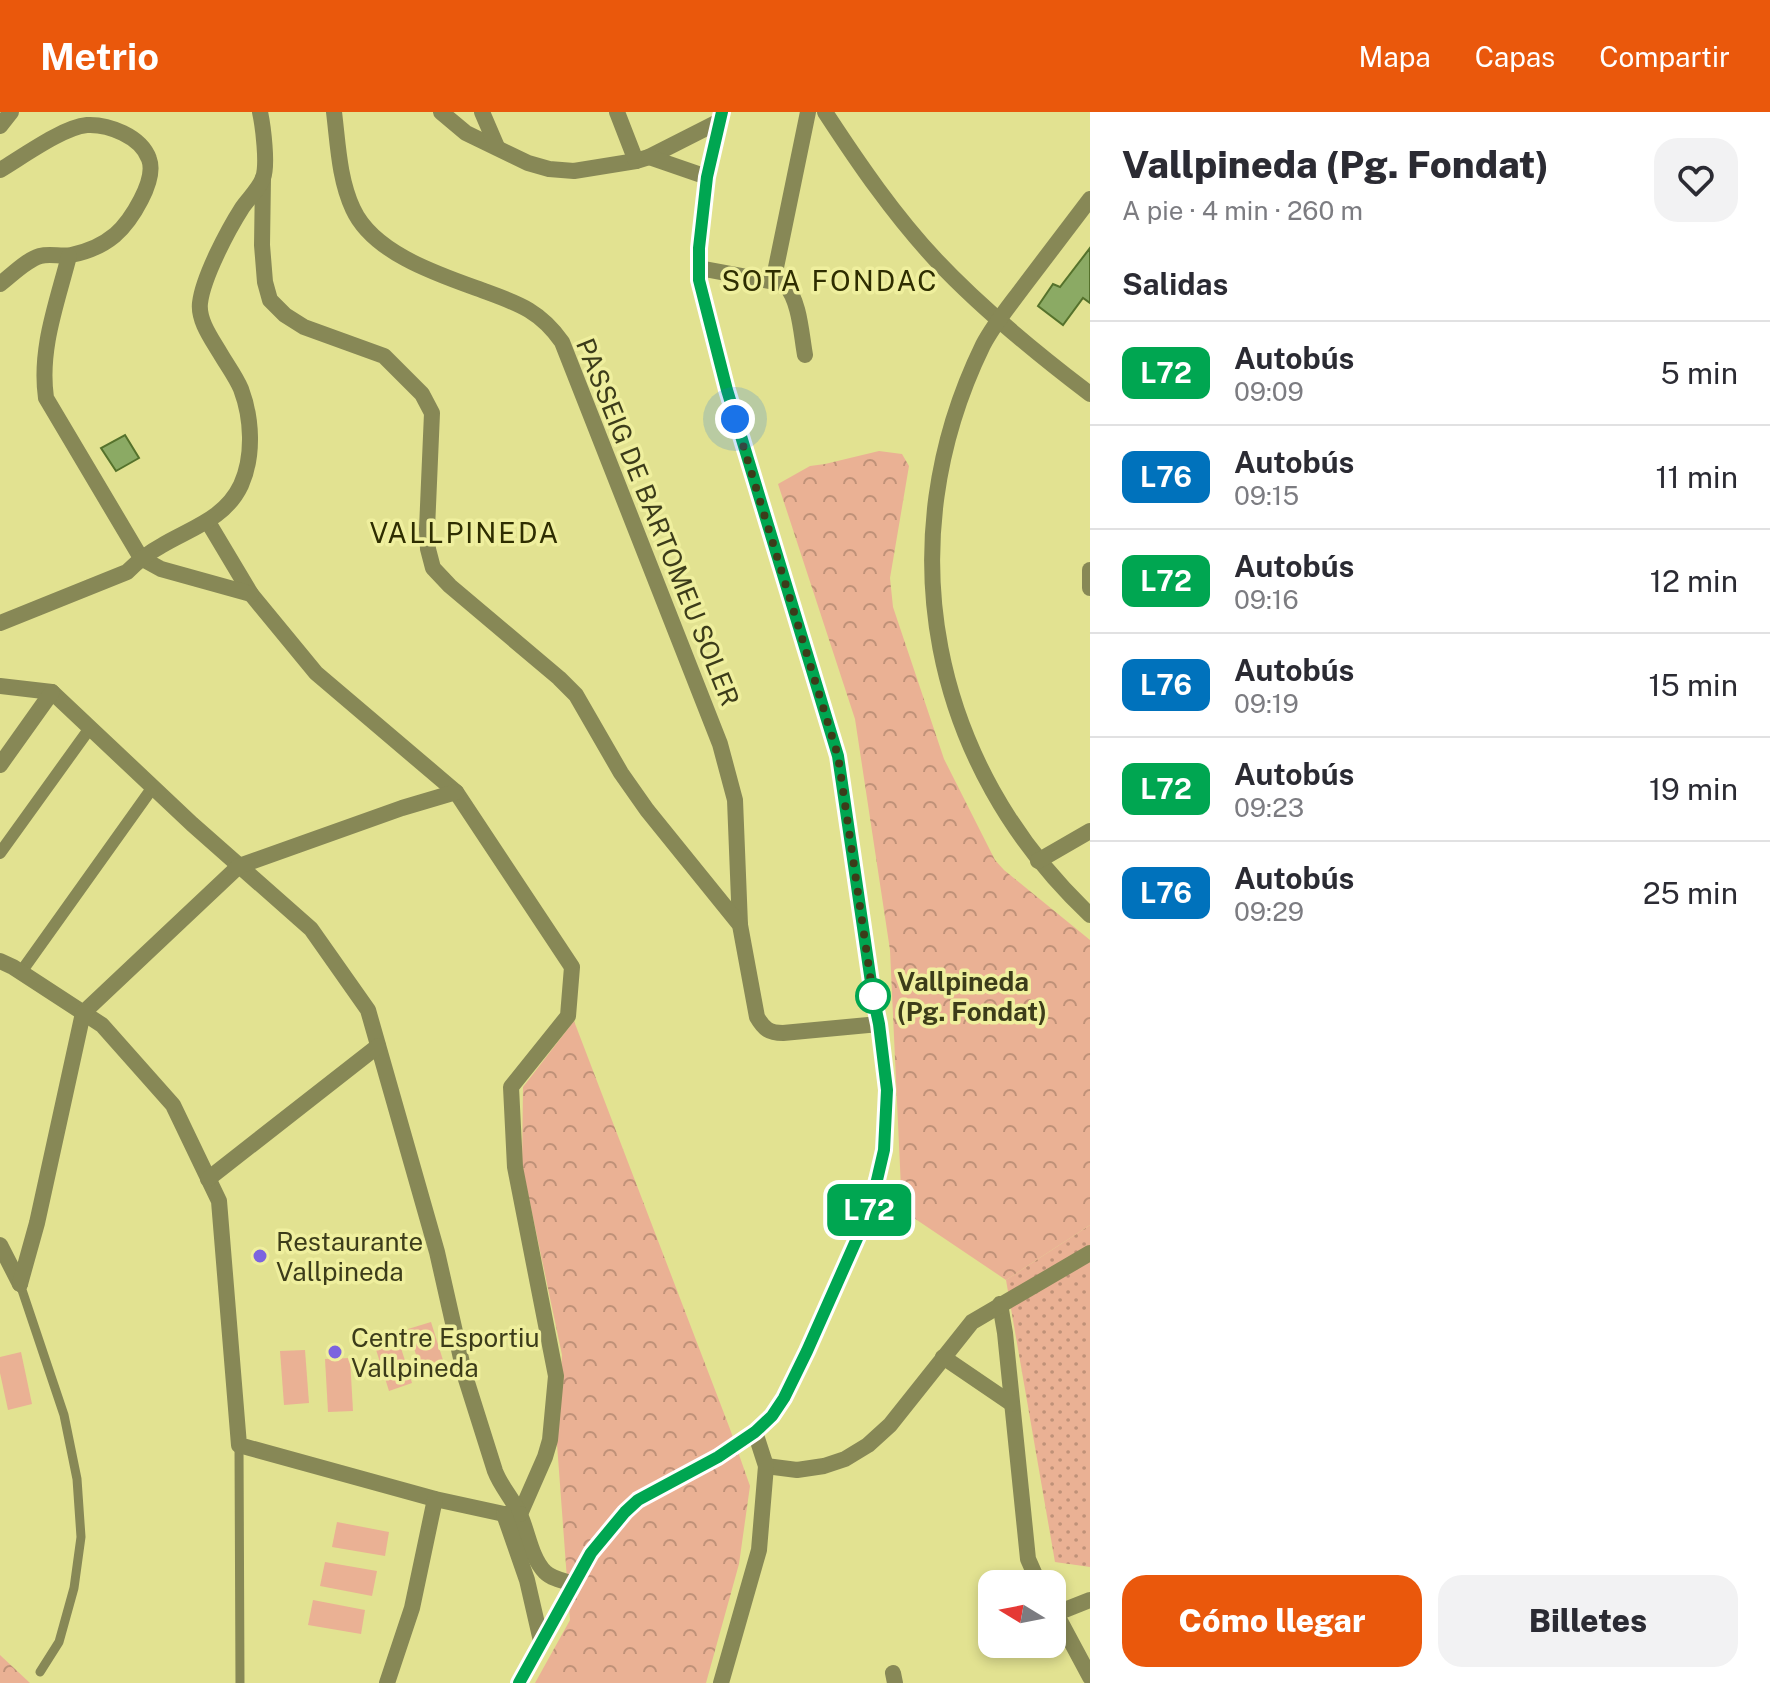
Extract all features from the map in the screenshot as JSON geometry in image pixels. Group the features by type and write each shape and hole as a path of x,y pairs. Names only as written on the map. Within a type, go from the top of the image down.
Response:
{"street":[{"path":"0,126 11,112"},
{"path":"260,112 263,125 262,245 270,300 285,315 304,327 384,356 422,394 432,413 427,529 433,568 576,695 621,773 647,810 740,925"},
{"name":"PASSEIG DE BARTOMEU SOLER","path":"334,112 344,184 354,211 369,231 400,256 523,305 544,320 562,342 720,744 735,800 740,925 757,1017 763,1027 772,1033 879,1024"},
{"path":"441,112 466,133 528,163 574,171 643,159 720,117"},
{"path":"482,112 497,147"},
{"path":"617,112 643,159 707,177"},
{"path":"773,282 808,112"},
{"path":"825,112 878,191 936,259 998,320 1090,394"},
{"path":"519,1683 591,1553 638,1500 718,1457 755,1432 772,1416 807,1351 867,1216 884,1150 887,1090 838,756 727,390 699,280 699,248 707,177 720,117"},
{"path":"0,170 72,128 89,125 108,127 126,135 150,159 146,189 130,218 115,235 95,248 69,256 42,255 0,284"},
{"path":"0,623 127,572 161,545 208,522 235,496 246,472 250,448 247,409 240,387 208,334 200,314 200,303 211,268 225,239 263,178"},
{"path":"1090,199 984,343 967,383 945,451 934,515 932,563 943,662 961,724 1004,813 1038,861 1090,915"},
{"path":"69,256 44,358 46,398 141,558 161,569 251,594"},
{"path":"699,268 785,284 794,301 805,355"},
{"path":"208,522 251,594 316,673 456,792 572,967 568,1016 511,1087 515,1167 556,1376 550,1440 545,1457 512,1514"},
{"path":"1090,570 1090,588"},
{"path":"0,686 52,692 311,929 368,1010 437,1252 465,1376 512,1514 541,1641"},
{"path":"0,765 52,692"},
{"path":"0,853 90,728"},
{"path":"21,972 153,787"},
{"path":"20,1284 37,1223 83,1013 239,866 456,792"},
{"path":"1038,861 1090,831"},
{"path":"0,961 102,1025 173,1105 219,1201 239,1445 435,1499 512,1514 527,1536 542,1569 550,1576 574,1584"},
{"path":"208,1179 378,1046"},
{"path":"0,1245 20,1284"},
{"path":"766,1466 797,1470 824,1466 845,1459 868,1445 890,1425 972,1322 1090,1253"},
{"path":"1000,1304 1028,1559 1033,1570"},
{"path":"943,1357 1012,1404"},
{"path":"721,1683 759,1550 766,1466 755,1432"},
{"path":"387,1683 412,1608 435,1499"},
{"path":"1066,1607 1090,1600"},
{"path":"1066,1632 1090,1677"}],"lane":[{"path":"20,1284 64,1415 77,1479 81,1537 74,1588 59,1642 40,1672"},
{"path":"239,1445 240,1683"}],"green space":[{"path":"879,451 902,454 909,466 890,578 893,607 944,759 995,860 1090,940 1090,1225 1006,1280 902,1210 890,950 855,719 778,484 810,466"},
{"path":"574,1021 750,1486 739,1564 706,1683 535,1683 570,1620 557,1444 562,1355 522,1165 523,1087"},
{"path":"1090,1225 1090,1567 1055,1562 1006,1280"},
{"path":"431,1322 447,1373 424,1380 408,1329"},
{"path":"396,1332 412,1383 389,1391 373,1340"},
{"path":"305,1350 309,1403 284,1405 280,1351"},
{"path":"21,1352 32,1404 8,1410 0,1357"},
{"path":"350,1358 353,1411 328,1412 325,1359"},
{"path":"337,1522 389,1532 385,1556 332,1547"},
{"path":"325,1562 377,1571 372,1596 320,1586"},
{"path":"313,1600 365,1610 361,1634 308,1625"},
{"path":"0,1655 30,1683 0,1683"}],"building":[{"path":"1090,248 1090,303 1083,298 1063,325 1038,306 1053,284 1060,287"},
{"path":"125,435 139,458 116,471 101,448"}],"bus line":[{"name":"L72","path":"519,1683 591,1553 625,1512 638,1500 718,1457 755,1432 772,1416 807,1351 867,1216 884,1150 887,1090 838,756 727,390 699,280 699,248 707,177 722,112"}],"place":[{"name":"Vallpineda (Pg. Fondat)","path":"873,996"},
{"name":"Restaurante Vallpineda","path":"260,1256"},
{"name":"Centre Esportiu Vallpineda","path":"335,1352"}],"district":[{"name":"SOTA FONDAC","path":"830,280"},
{"name":"VALLPINEDA","path":"465,532"}],"route":[{"path":"735,419 838,756 873,996"}]}
